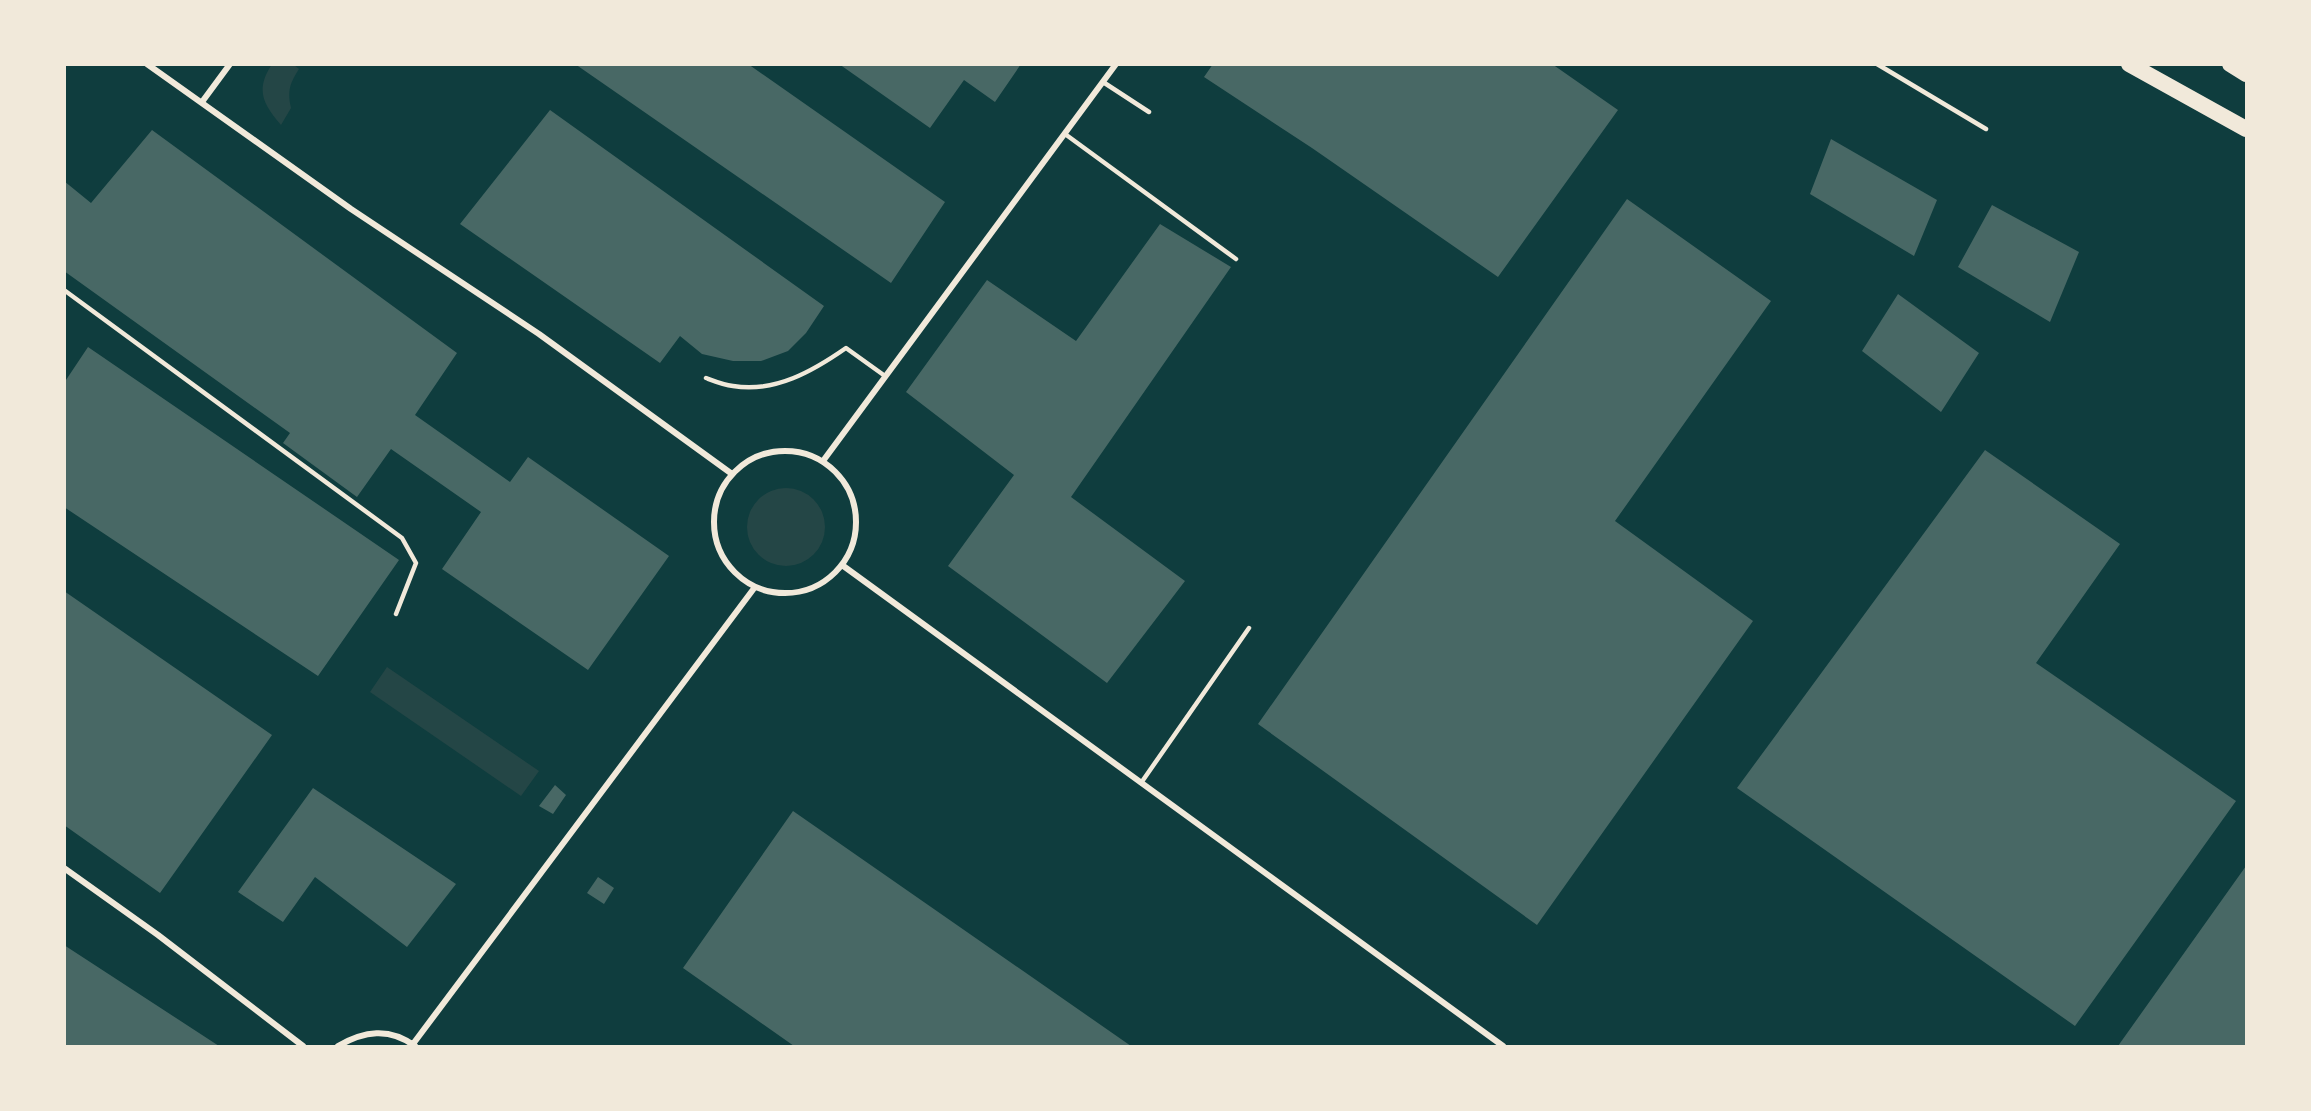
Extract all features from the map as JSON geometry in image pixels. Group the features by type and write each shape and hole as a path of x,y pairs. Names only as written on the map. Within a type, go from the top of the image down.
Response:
{"highway":[{"path":"2129,64 2247,129"},
{"path":"2230,64 2247,74"}],"street":[{"path":"147,64 351,209 538,334 732,474"},
{"path":"202,102 230,64"},
{"path":"823,461 1116,64"},
{"path":"789,451 807,454 823,461 841,477 847,487 852,497 857,520 853,544 842,565 833,575 816,587 796,593 776,593 755,587 736,575 723,557 715,536 714,513 721,491 732,474 750,461 770,452 789,451"},
{"path":"842,565 1503,1047"},
{"path":"338,1047 354,1037 375,1032 395,1035 414,1045 755,587"},
{"path":"64,868 158,935 303,1047"}],"lane":[{"path":"1877,64 1986,129"},
{"path":"1103,82 1149,112"},
{"path":"1065,134 1236,259"},
{"path":"64,290 402,538 416,563 396,614"},
{"path":"706,378 732,387 759,387 789,381 827,362 846,348 885,376"},
{"path":"1141,784 1250,628"}],"shaded area":[{"path":"272,64 294,65 299,69 290,87 291,108 281,125 263,96 264,82"},
{"path":"786,488 801,491 818,505 825,527 822,542 808,559 786,566 771,563 754,549 747,527 750,512 764,495"},
{"path":"387,667 539,771 521,796 370,692"}],"building":[{"path":"575,64 748,64 945,202 891,283"},
{"path":"839,64 1021,64 995,102 964,80 930,128"},
{"path":"1213,64 1552,64 1618,110 1498,277 1312,148 1204,77"},
{"path":"550,110 824,306 806,333 788,351 761,361 733,361 702,354 680,336 660,363 460,224"},
{"path":"152,130 457,353 415,415 510,482 528,457 669,556 588,670 442,569 481,512 391,449 357,497 283,443 290,433 64,271 64,181 91,203"},
{"path":"1831,139 1937,200 1914,256 1810,194"},
{"path":"1627,199 1771,301 1615,521 1753,621 1537,925 1258,724"},
{"path":"1992,205 2079,252 2050,322 1958,267"},
{"path":"1160,224 1231,267 1071,497 1185,581 1107,683 948,566 1014,475 906,392 987,280 1076,341"},
{"path":"1898,294 1979,353 1941,412 1862,351"},
{"path":"88,347 399,560 318,676 64,507 64,383"},
{"path":"1985,450 2120,544 2036,663 2236,801 2075,1026 1737,788"},
{"path":"64,591 272,735 160,893 64,825"},
{"path":"555,785 566,795 553,814 539,806"},
{"path":"313,788 456,884 407,947 315,877 283,922 238,892"},
{"path":"793,811 1131,1046 794,1046 683,968"},
{"path":"2246,866 2246,1046 2118,1046"},
{"path":"598,877 614,888 604,904 587,893"},
{"path":"64,945 219,1046 64,1046"}]}
